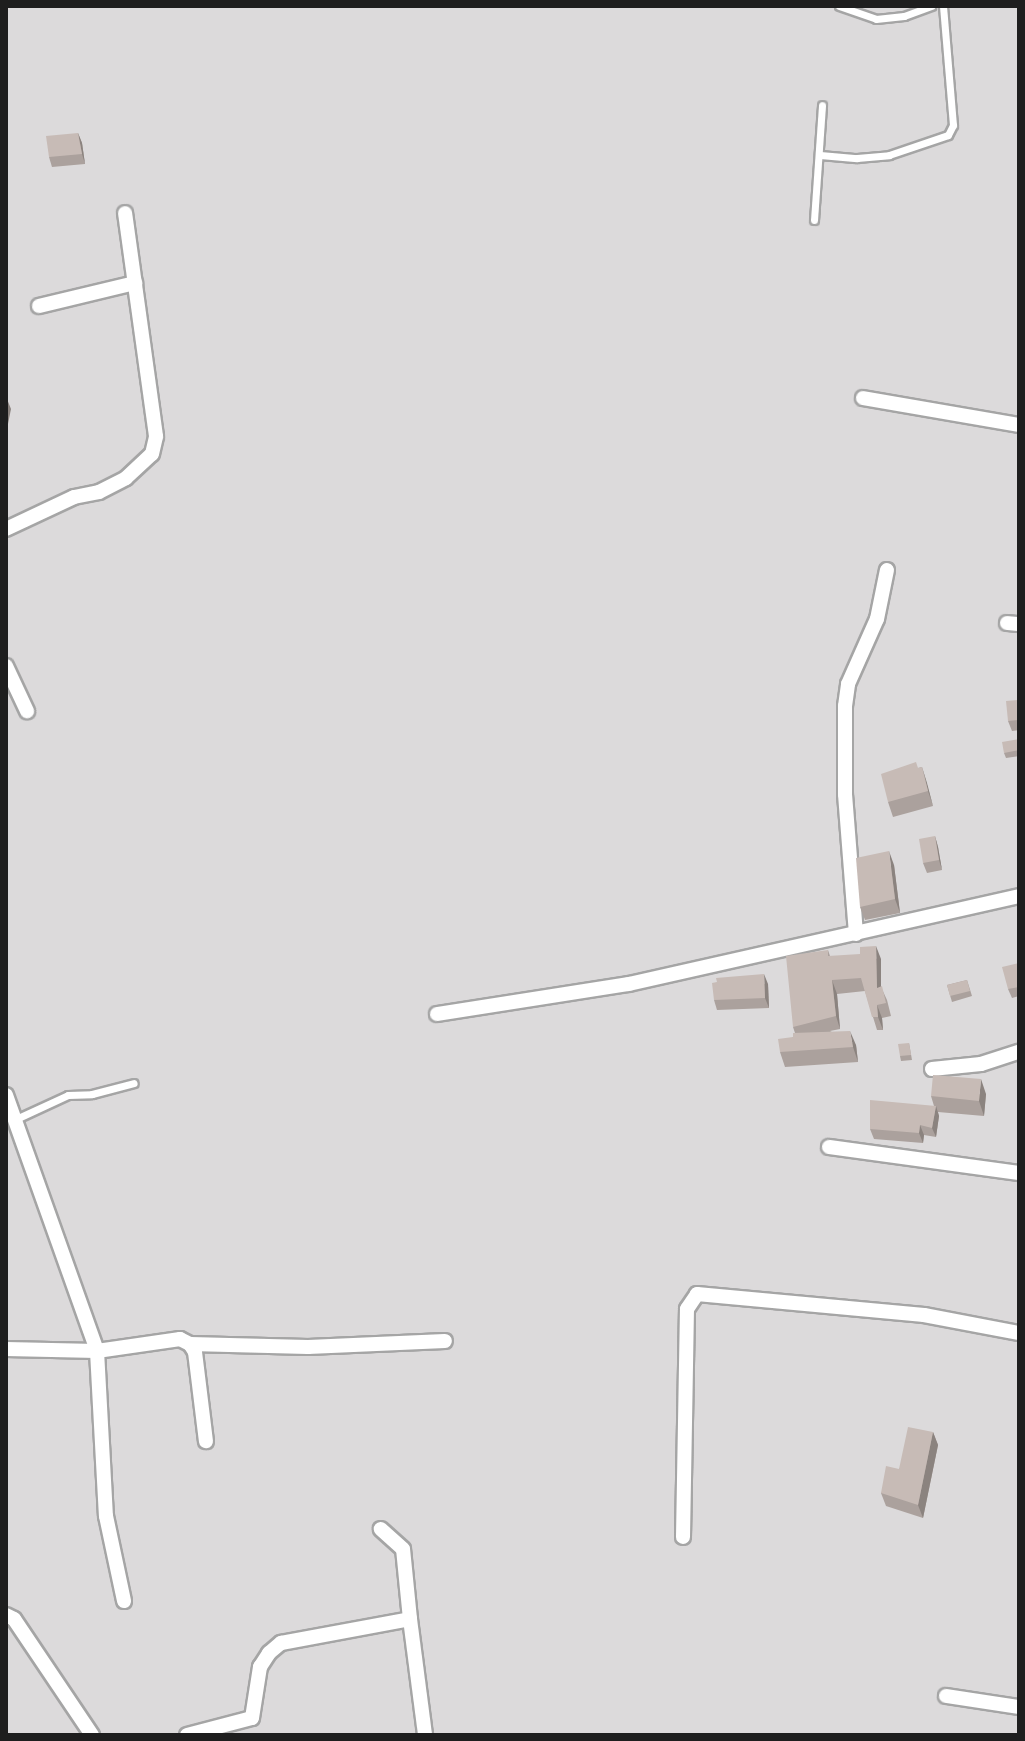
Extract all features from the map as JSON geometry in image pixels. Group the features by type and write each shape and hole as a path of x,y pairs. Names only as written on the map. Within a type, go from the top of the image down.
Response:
{"street":[{"path":"6,529 74,497 99,492 126,478 152,454 156,436 125,213"},
{"path":"39,306 135,283"},
{"path":"863,398 1019,425"},
{"path":"856,934 845,794 845,706 848,684 877,619 887,570"},
{"path":"6,666 27,711"},
{"path":"437,1014 629,984 1019,896"},
{"path":"932,1069 981,1064 1019,1052"},
{"path":"7,1101 97,1351 106,1516 124,1601"},
{"path":"829,1147 1019,1173"},
{"path":"683,1537 687,1309 697,1294 924,1315 1019,1333"},
{"path":"6,1349 97,1351 180,1339 190,1344 308,1347 445,1341"},
{"path":"190,1344 195,1352 206,1441"},
{"path":"381,1529 403,1549 425,1735"},
{"path":"6,1615 14,1619 92,1735"},
{"path":"187,1735 252,1718 260,1667 269,1653 281,1643 410,1619"},
{"path":"946,1696 1019,1707"}],"lane":[{"path":"839,6 876,19 904,16 931,6"},
{"path":"820,155 857,158 889,155 948,135 953,125 943,6"},
{"path":"814,220 822,105"},
{"path":"15,1119 68,1095 92,1094 134,1083"}],"shaded area":[{"path":"6,6 1019,6 1019,1735 6,1735"}],"building":[{"path":"78,133 82,154 49,157 46,136"},
{"path":"1019,700 1019,720 1008,721 1006,701"},
{"path":"1019,739 1019,750 1004,753 1002,742"},
{"path":"916,762 918,768 922,767 928,791 888,802 881,774"},
{"path":"935,836 939,860 923,863 919,839"},
{"path":"889,851 895,899 860,907 856,858"},
{"path":"876,946 877,988 882,986 886,1003 877,1005 878,1017 872,1017 861,978 832,980 836,1016 793,1027 786,956 828,950 828,956 860,954 860,947"},
{"path":"1019,963 1019,987 1008,989 1002,967"},
{"path":"764,974 765,998 714,1000 712,983 717,982 716,978"},
{"path":"967,980 970,991 950,996 947,985"},
{"path":"850,1031 853,1047 780,1052 778,1039 793,1037 793,1033"},
{"path":"909,1043 911,1055 900,1056 898,1044"},
{"path":"933,1075 981,1079 979,1101 931,1096"},
{"path":"870,1100 936,1106 932,1128 920,1125 919,1133 870,1129"},
{"path":"908,1427 933,1432 918,1505 881,1493 886,1466 899,1469"}]}
